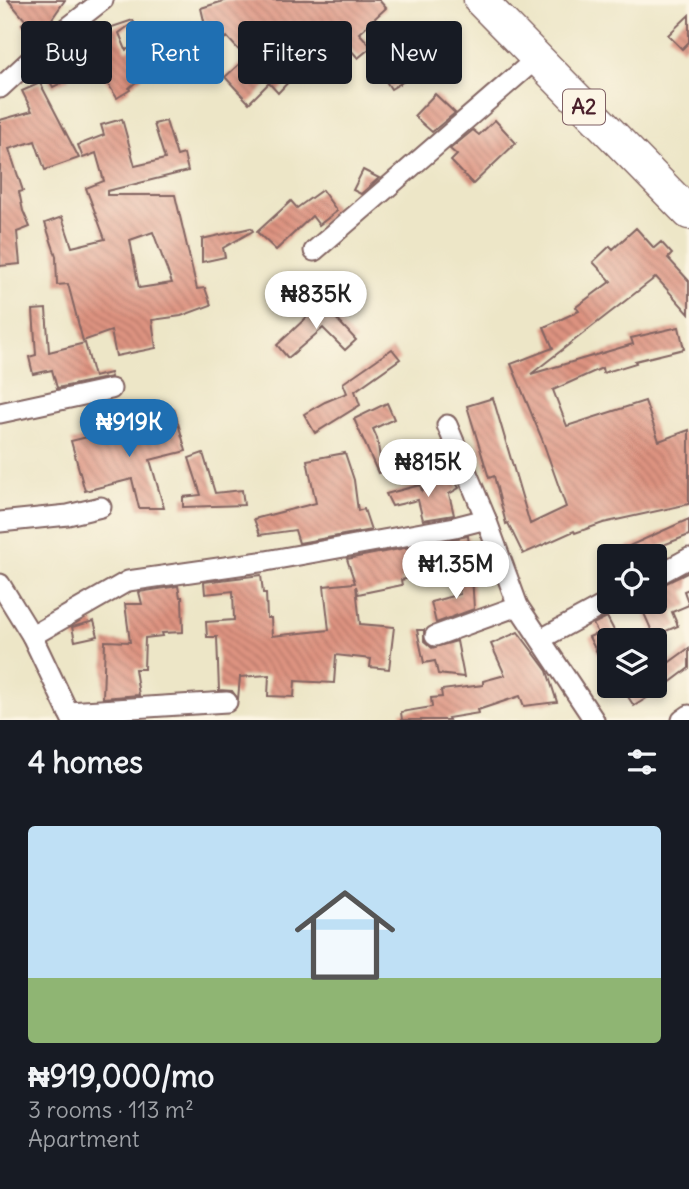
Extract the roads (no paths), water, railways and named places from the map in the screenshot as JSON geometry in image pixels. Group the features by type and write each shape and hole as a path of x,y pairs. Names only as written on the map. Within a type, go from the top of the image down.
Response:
{"highway":[{"name":"A2","path":"480,0 689,213"}],"street":[{"path":"0,88 52,40 103,0"},
{"path":"314,251 536,59"},
{"path":"0,413 111,389"},
{"path":"447,425 518,606 594,720"},
{"path":"0,522 68,515 101,508"},
{"path":"32,636 128,581 266,561 486,519"},
{"path":"667,570 689,558"},
{"path":"0,584 32,636 70,716 227,702"},
{"path":"435,636 518,606"},
{"path":"541,639 597,609"},
{"path":"682,720 689,715"}]}
